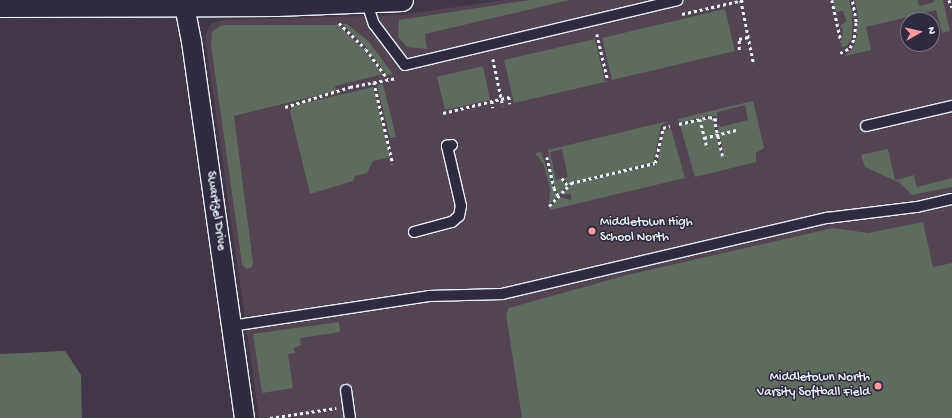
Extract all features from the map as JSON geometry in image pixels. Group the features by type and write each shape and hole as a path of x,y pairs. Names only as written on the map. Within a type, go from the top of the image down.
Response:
{"street":[{"path":"0,6 183,3 366,3 402,0"},
{"name":"Swartzel Drive","path":"183,3 244,418"}],"lane":[{"path":"366,3 374,24 405,65 677,0"},
{"path":"866,126 952,106"},
{"path":"414,232 452,222 459,216 461,206 447,146 452,145"},
{"path":"231,326 429,296 502,294 827,218 917,207 952,199"},
{"path":"346,390 350,418"}],"path":[{"path":"741,0 754,66"},
{"path":"832,0 841,41"},
{"path":"840,53 850,48 854,38 856,22 852,0"},
{"path":"949,0 952,7"},
{"path":"339,23 366,50 388,78"},
{"path":"597,34 608,81"},
{"path":"739,50 739,39 749,37"},
{"path":"492,59 504,106"},
{"path":"285,107 388,78 396,78"},
{"path":"374,82 394,164"},
{"path":"443,113 509,97 510,104"},
{"path":"492,102 493,108"},
{"path":"679,124 709,117 714,120 718,119"},
{"path":"700,119 706,148"},
{"path":"714,120 723,156"},
{"path":"549,206 571,183 655,163 663,128 670,126"},
{"path":"704,138 736,130"},
{"path":"547,157 554,188 559,197"},
{"path":"562,178 568,186"},
{"path":"270,418 327,411 336,408"}],"shaded area":[{"name":"Middletown High School North","path":"505,0 952,0 952,418 259,418 205,37 212,23 225,20 401,15"}],"green space":[{"path":"530,0 570,0 425,34 427,49 407,47 398,37 399,20"},
{"path":"833,0 849,0 852,13 852,38 847,46 841,47 843,30 840,26 846,21 843,11 836,12"},
{"path":"855,0 918,0 919,6 934,2 934,0 943,0 950,31 942,33 940,25 940,12 937,12 936,10 928,12 900,12 900,19 866,27 871,50 845,56 853,48 857,36 858,15"},
{"path":"725,9 735,51 612,80 602,38"},
{"path":"342,24 347,24 368,41 393,74 387,75 366,47"},
{"path":"222,25 338,25 362,48 383,74 335,86 336,91 234,116 253,263 252,267 247,269 242,264 211,45 212,32"},
{"path":"595,39 605,82 514,103 504,60"},
{"path":"483,66 490,100 445,110 437,77"},
{"path":"383,84 396,137 390,138 377,85"},
{"path":"373,87 390,157 373,161 367,173 355,176 353,181 310,194 290,111 293,106"},
{"path":"753,101 764,148 756,153 756,162 695,177 680,125 710,118 713,120 721,156 724,155 717,123 721,127 748,120 745,105 717,112 718,117 710,115 679,123 678,119"},
{"path":"668,121 661,126 653,163 568,184 564,178 568,177 562,149 550,152 556,180 561,179 566,186 559,196 554,188 548,150"},
{"path":"671,129 685,178 550,210 550,208 560,197 571,200 571,194 562,194 571,184 657,164 664,131"},
{"path":"888,149 895,180 914,175 917,187 952,178 952,187 912,195 900,183 865,167 861,155"},
{"path":"541,152 557,197 549,204 550,189 544,165 535,153"},
{"path":"923,222 933,267 952,263 952,418 522,418 506,314 509,308 627,275 833,228 868,233"},
{"path":"339,322 340,332 300,338 301,345 294,348 295,353 288,354 293,388 262,393 253,334"},
{"path":"65,351 81,375 82,418 0,418 0,354"}],"place":[{"name":"Middletown High School North","path":"592,231"},
{"name":"Middletown North Varsity Softball Field","path":"878,386"}]}
